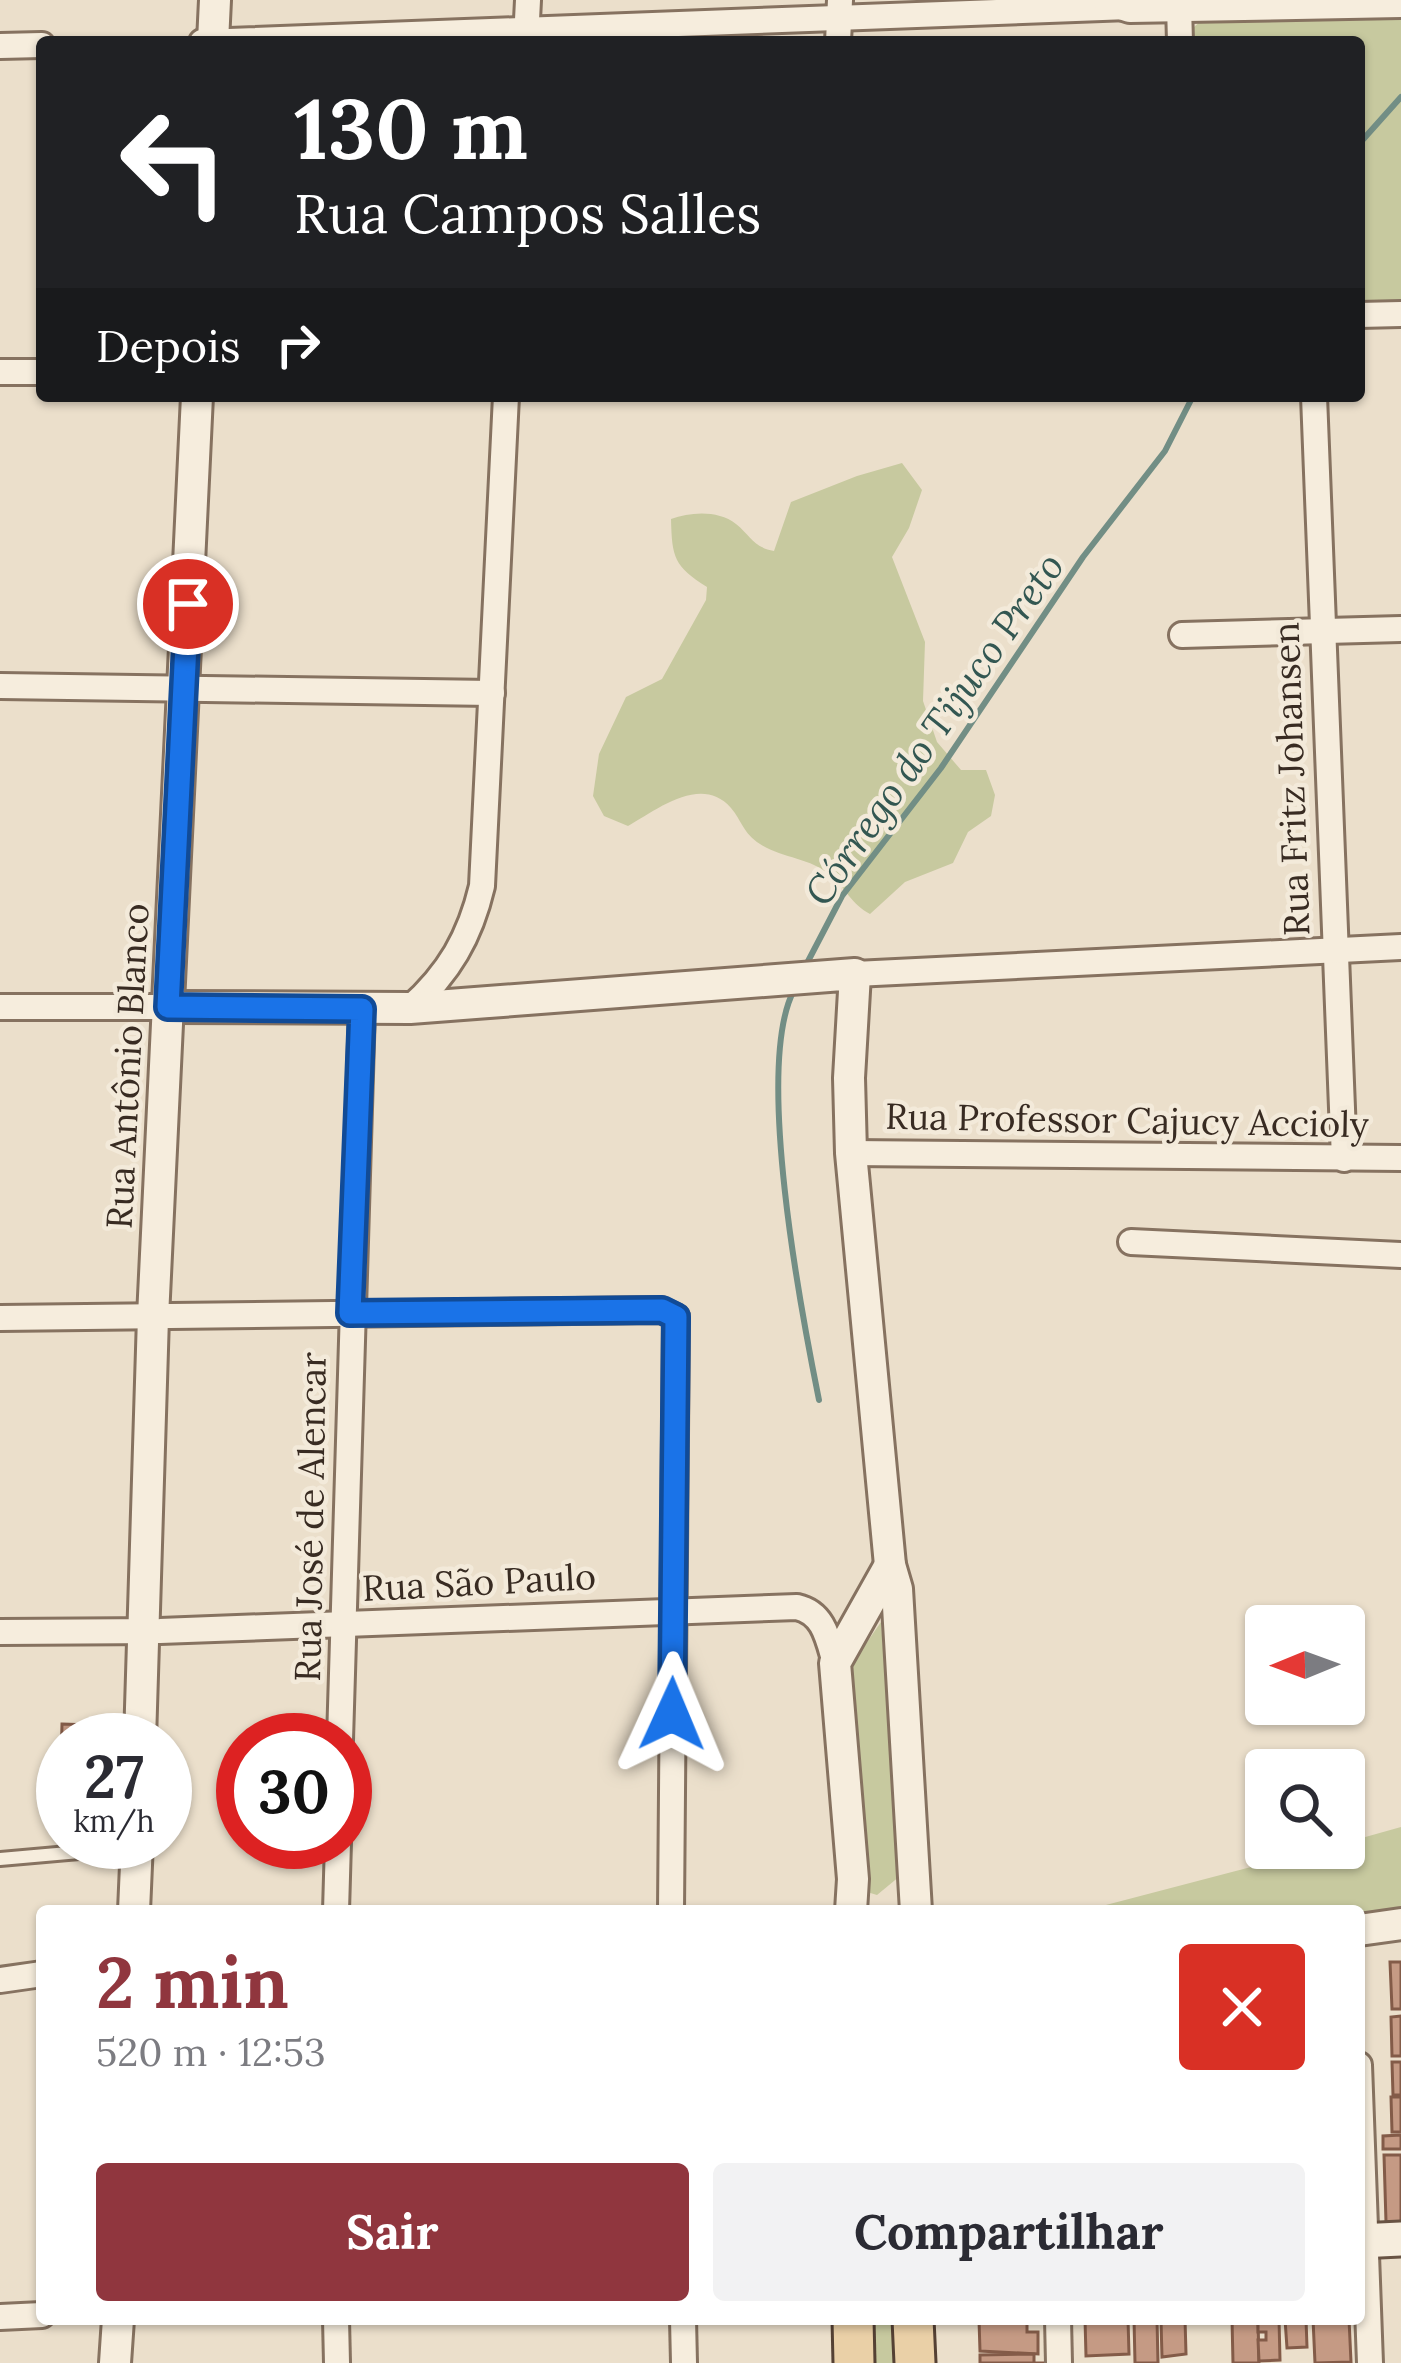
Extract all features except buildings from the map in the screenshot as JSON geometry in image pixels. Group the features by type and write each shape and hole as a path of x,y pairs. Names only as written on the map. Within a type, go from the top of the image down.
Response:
{"main road":[{"path":"1365,2241 1401,2240"},
{"path":"853,2325 854,2363"},
{"path":"913,2325 915,2363"}],"street":[{"path":"213,36 215,0"},
{"path":"526,35 528,0"},
{"path":"1179,2 1180,36"},
{"path":"481,36 1120,4 1401,2"},
{"path":"0,46 36,45"},
{"path":"1365,315 1401,314"},
{"path":"0,372 36,372"},
{"name":"Rua Antônio Blanco","path":"141,1713 153,1317 197,402"},
{"path":"410,1008 447,970 475,916 482,886 506,402"},
{"name":"Rua Fritz Johansen","path":"1314,402 1344,1159"},
{"path":"1182,635 1401,629"},
{"path":"0,686 493,693"},
{"path":"0,1006 410,1008 848,974 1401,947"},
{"path":"848,974 851,1154 890,1565 898,1588 916,1905"},
{"name":"Rua José de Alencar","path":"341,1713 362,1009"},
{"name":"Rua Professor Cajucy Accioly","path":"851,1154 1401,1158"},
{"path":"1131,1242 1401,1255"},
{"path":"0,1318 662,1310 676,1317 671,1905"},
{"path":"851,1905 835,1663 890,1565"},
{"name":"Rua São Paulo","path":"0,1632 143,1631 674,1609 807,1609 823,1626 835,1663"},
{"path":"134,1905 136,1869"},
{"path":"336,1905 337,1869"},
{"path":"1365,1929 1401,1924"},
{"path":"0,1980 36,1975"},
{"path":"1365,2295 1370,2363"},
{"path":"0,2317 36,2315"},
{"path":"116,2363 118,2325"},
{"path":"336,2325 337,2363"},
{"path":"683,2325 684,2363"},
{"path":"1058,2325 1059,2363"}],"lane":[{"path":"0,1859 36,1855"}],"green space":[{"path":"1401,15 1401,300 1365,302 1365,36 1194,36 1194,27 1202,20"},
{"path":"902,463 922,490 909,528 892,557 925,642 923,701 937,742 961,770 986,770 995,795 991,816 968,832 953,863 905,882 870,914 822,869 754,840 719,798 706,794 679,798 628,826 604,816 593,796 599,754 626,697 662,679 706,600 707,587 677,560 671,519 721,516 774,551 791,502"},
{"path":"881,1622 900,1876 877,1895 867,1892 847,1671"},
{"path":"1401,1827 1401,1911 1365,1917 1365,1905 1106,1905 1245,1869 1365,1869 1365,1837"},
{"path":"869,2325 900,2325 901,2363 870,2363"}],"waterway":[{"name":"Córrego do Tijuco Preto","path":"1365,137 1401,97"},
{"name":"Córrego do Tijuco Preto","path":"805,967 842,896 941,768 1083,557 1165,451 1190,402"},
{"name":"Córrego do Tijuco Preto","path":"794,990 783,1026 778,1074 780,1130 793,1251 819,1400"}],"route":[{"path":"188,604 168,1007 362,1009 350,1313 662,1310 676,1317 672,1714"}]}
